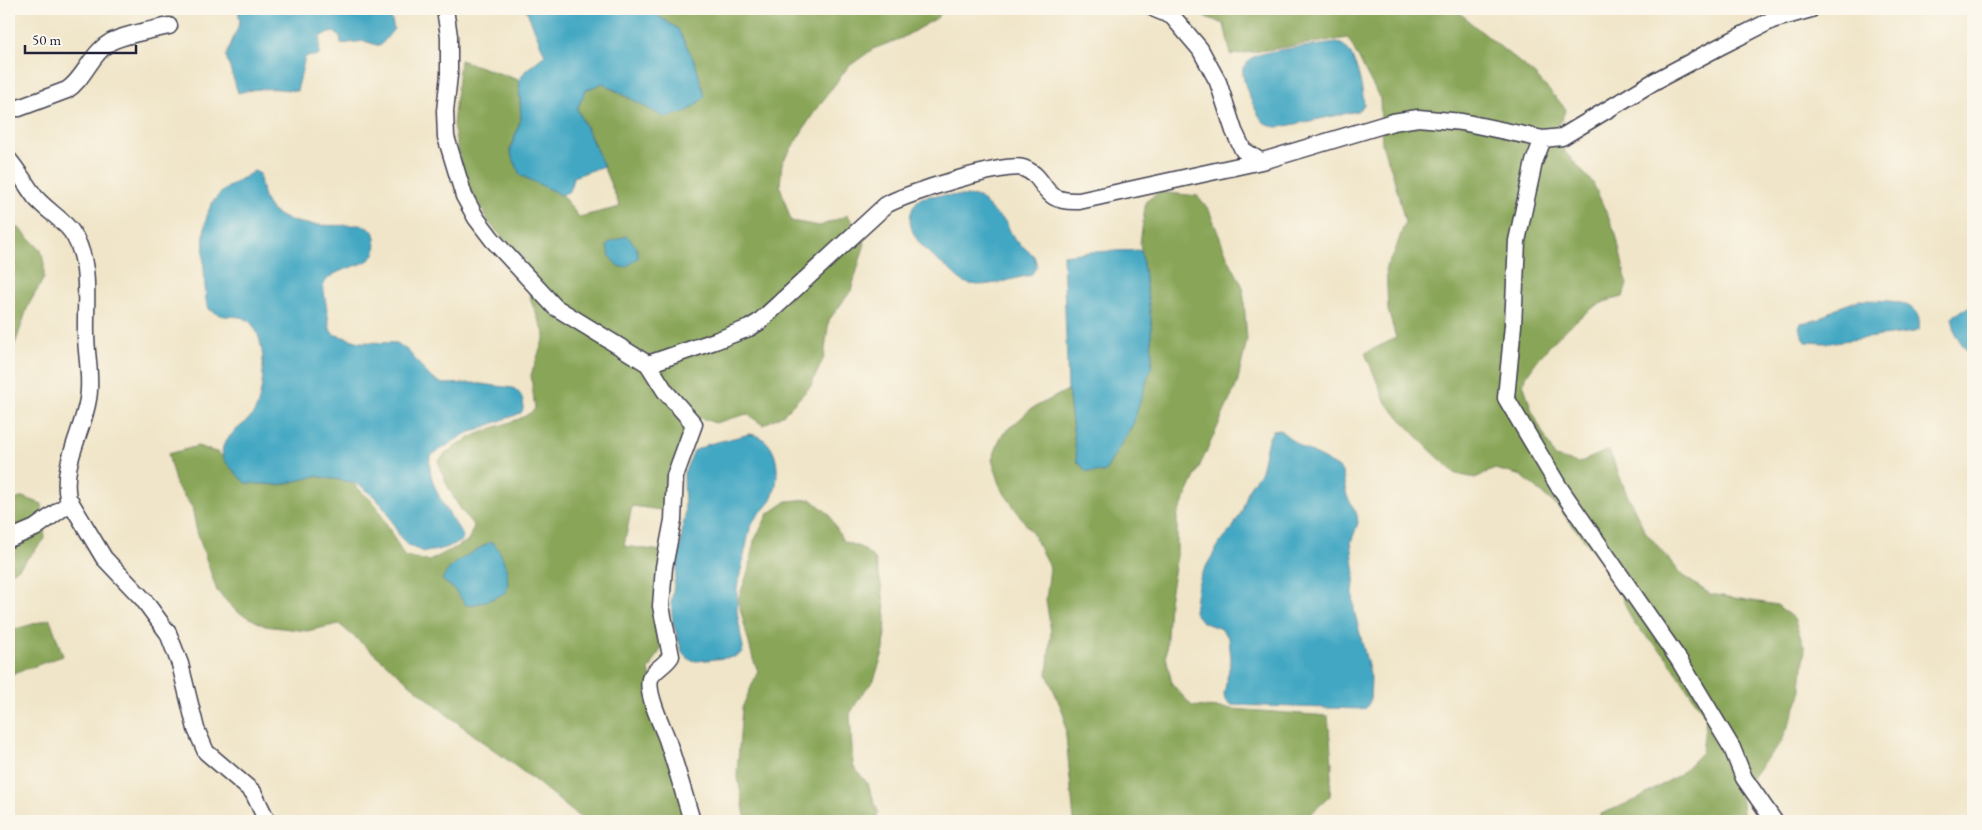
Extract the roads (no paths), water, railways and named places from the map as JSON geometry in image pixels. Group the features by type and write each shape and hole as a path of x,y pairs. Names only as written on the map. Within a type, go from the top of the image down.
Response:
{"street":[{"path":"445,9 449,36 449,75 445,111 446,137 464,196 476,218 492,239 555,307 648,364 665,391 694,424 675,476 673,520 664,567 661,606 671,656 668,662 652,675 650,685 657,713 692,821"},
{"path":"1155,9 1172,16 1200,49 1218,82 1234,132 1243,150 1260,161"},
{"path":"648,364 715,341 749,328 759,322 886,205 911,193 1006,168 1021,167 1033,173 1056,199 1064,202 1079,201 1260,161 1393,122 1418,118 1462,122 1543,139 1562,137 1655,81 1753,29 1772,20 1811,9"},
{"path":"9,104 12,108 19,108 67,90 74,86 84,70 109,42 169,26"},
{"path":"1543,139 1534,162 1517,241 1513,325 1506,398 1559,487 1679,660 1732,748 1744,778 1774,821"},
{"path":"9,160 35,197 48,212 63,222 72,233 80,251 85,272 88,398 66,474 66,488 71,502 104,558 143,599 168,633 180,664 196,729 206,752 253,792 267,821"},
{"path":"9,539 35,528 71,502"}],"water":[{"path":"238,9 389,9 394,29 380,46 364,41 341,44 340,37 334,32 325,34 320,37 319,55 305,57 297,91 268,89 238,93 226,56 240,22"},
{"path":"526,9 648,9 678,29 695,62 705,97 688,111 665,118 603,83 586,90 577,109 604,166 573,177 570,191 561,195 520,175 510,151 521,119 519,80 526,70 545,55"},
{"path":"1337,43 1343,45 1349,51 1353,59 1360,79 1364,105 1358,111 1281,127 1266,124 1254,107 1244,81 1243,68 1248,61 1267,53"},
{"path":"254,171 259,173 265,200 272,210 282,217 294,222 308,224 362,225 374,233 375,249 372,257 366,262 330,277 323,285 330,329 333,334 360,342 397,343 408,351 431,378 443,384 473,383 513,388 521,396 524,406 521,413 465,434 430,456 431,473 436,490 463,537 460,542 439,550 424,552 409,546 400,537 387,511 375,497 361,486 351,482 316,476 280,485 245,483 224,460 222,450 225,443 253,415 256,409 263,376 262,351 255,329 249,321 242,318 223,316 209,309 206,301 204,277 204,233 210,207 216,198"},
{"path":"939,195 979,197 1005,221 1014,239 1034,256 1037,266 1031,275 984,285 967,283 936,260 915,237 910,219 912,210 920,199"},
{"path":"626,236 638,251 638,258 626,267 620,267 611,258 607,246 610,242"},
{"path":"1141,250 1151,319 1152,365 1133,424 1104,473 1086,471 1077,461 1068,390 1063,255"},
{"path":"1859,300 1889,301 1908,306 1915,311 1919,319 1919,330 1826,343 1806,342 1799,328 1801,323 1820,319 1834,309"},
{"path":"1973,304 1973,355 1968,353 1956,335 1952,317"},
{"path":"1280,430 1298,445 1338,467 1342,472 1347,496 1357,515 1358,523 1351,542 1355,574 1353,592 1354,610 1371,678 1370,701 1366,708 1232,705 1225,700 1224,694 1231,659 1229,638 1221,629 1202,622 1194,612 1201,575 1242,511 1249,488 1261,471 1268,439 1273,431"},
{"path":"750,434 760,437 773,451 776,460 777,481 771,499 750,528 737,588 737,612 743,648 742,653 734,657 690,660 683,654 673,623 671,604 685,515 684,473 694,451 709,444"},
{"path":"490,542 502,556 507,572 508,586 506,591 499,596 487,601 466,605 454,589 442,580 456,563"}]}
